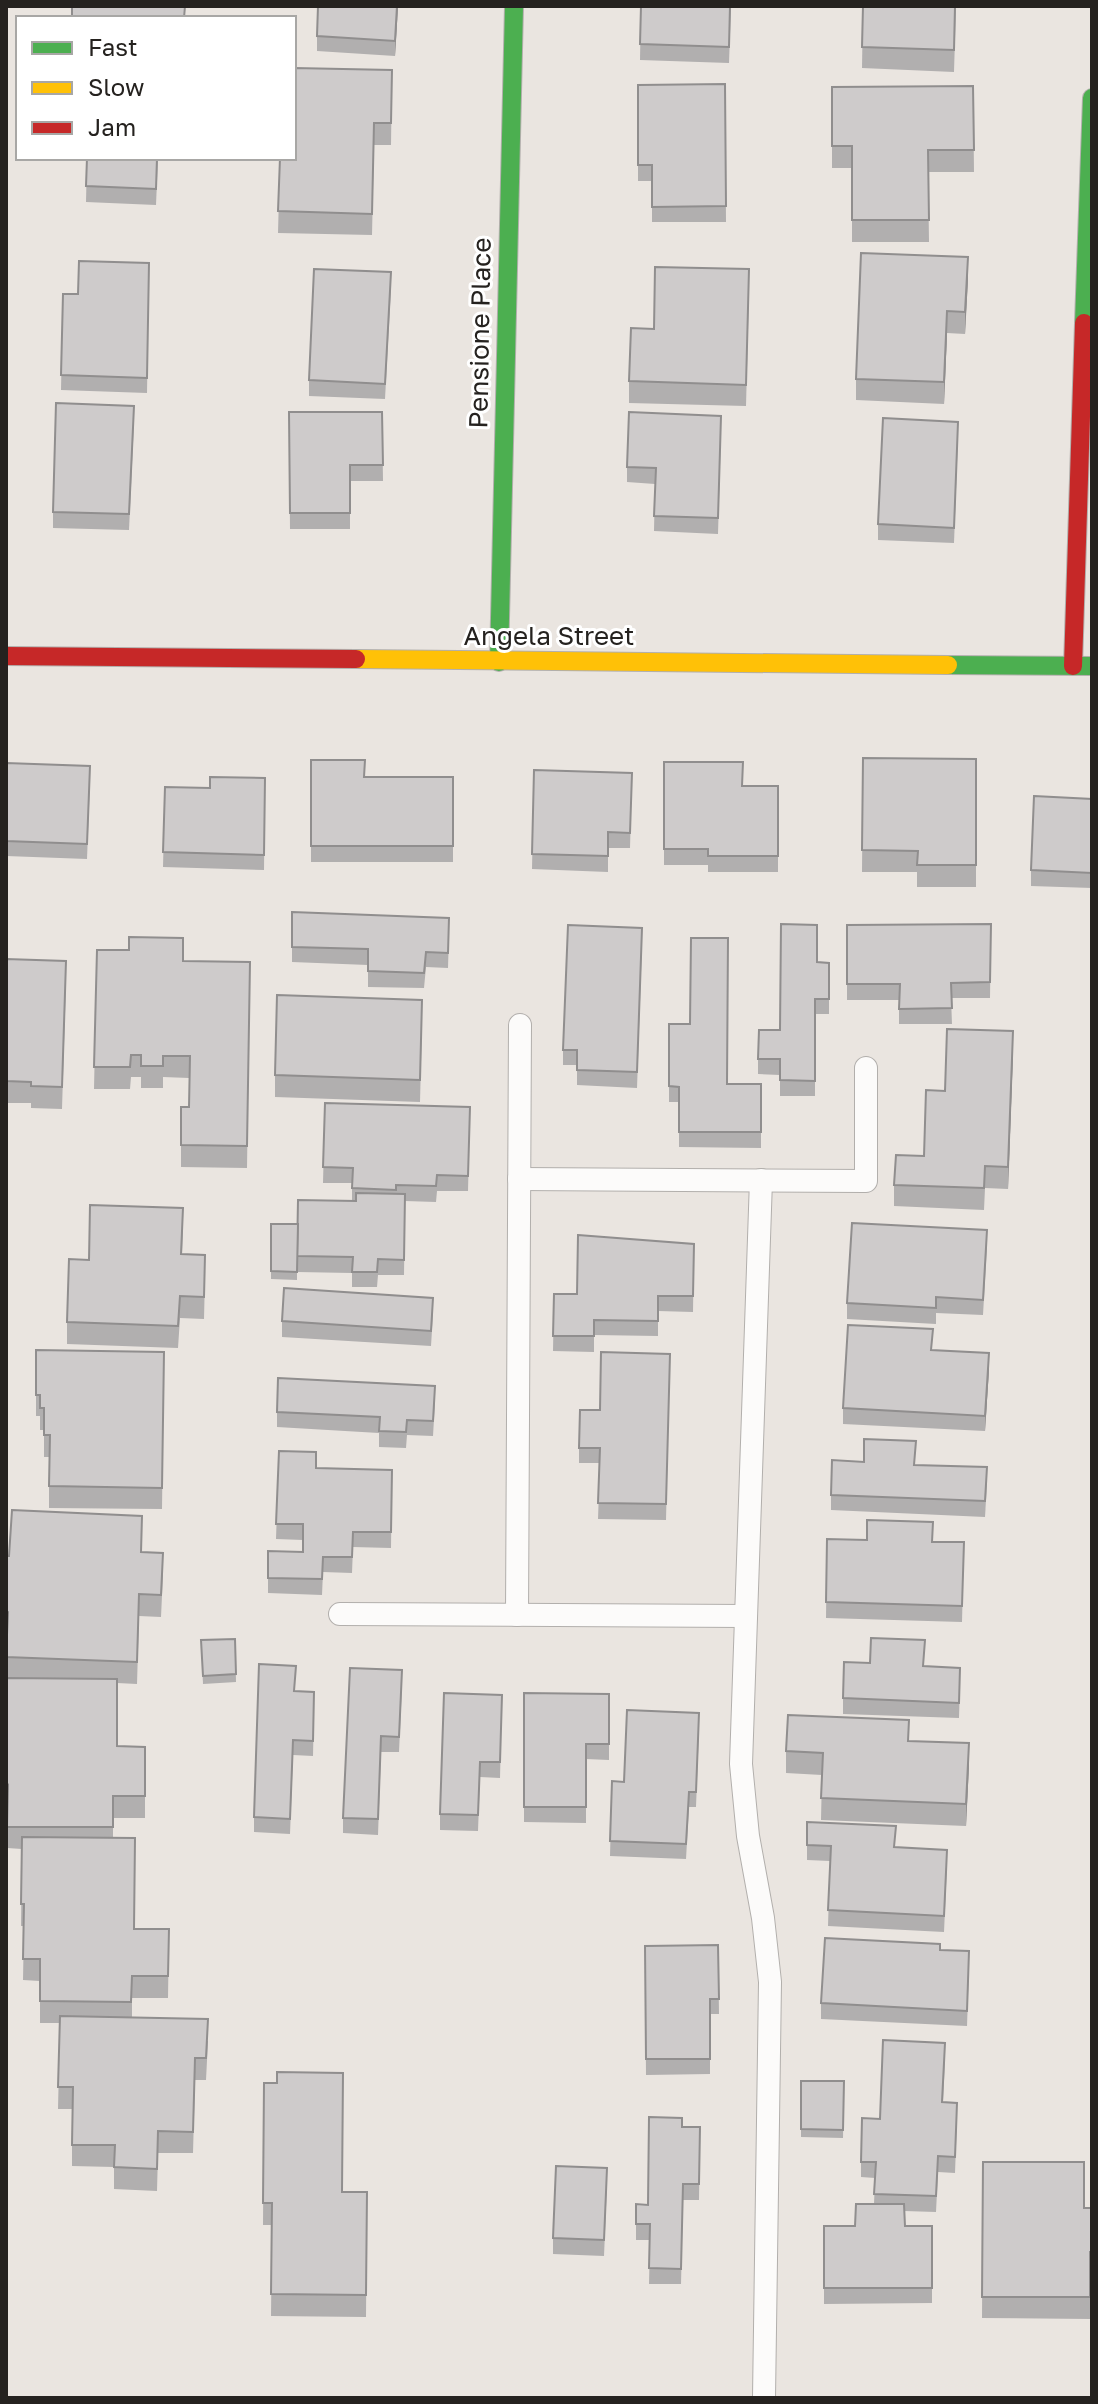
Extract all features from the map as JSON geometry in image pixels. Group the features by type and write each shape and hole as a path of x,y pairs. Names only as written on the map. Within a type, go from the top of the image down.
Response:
{"street":[{"name":"Pensione Place","path":"499,662 514,6"},
{"path":"1073,666 1092,98"},
{"name":"Angela Street","path":"6,656 1092,666"}],"lane":[{"path":"517,1615 520,1025"},
{"path":"519,1179 866,1181 866,1068"},
{"path":"761,1180 741,1764 748,1836 763,1918 770,1982 764,2398"},
{"path":"340,1614 746,1616"}],"building":[{"path":"72,6 185,6 184,16 72,16"},
{"path":"318,6 397,6 395,41 317,36"},
{"path":"641,6 730,6 729,47 640,44"},
{"path":"863,6 955,6 954,50 862,47"},
{"path":"296,68 392,70 391,123 374,123 372,214 278,211 280,160 296,160"},
{"path":"725,84 726,206 652,207 652,165 638,165 638,85"},
{"path":"973,86 974,150 928,150 929,220 852,220 852,146 832,146 832,87"},
{"path":"87,160 157,160 156,189 86,186"},
{"path":"861,253 968,257 965,312 947,311 944,382 856,379"},
{"path":"79,261 149,263 147,378 61,375 63,294 78,294"},
{"path":"655,267 749,269 746,385 629,381 631,328 654,329"},
{"path":"314,269 391,272 385,384 309,380"},
{"path":"56,403 134,406 129,514 53,512"},
{"path":"289,412 382,412 383,465 350,465 350,513 290,513"},
{"path":"629,412 721,416 718,518 654,516 656,468 627,467"},
{"path":"883,418 958,422 954,528 878,524"},
{"path":"863,758 976,759 976,865 917,865 918,851 862,850"},
{"path":"311,760 365,760 364,777 453,777 453,846 311,846"},
{"path":"664,762 743,762 742,786 778,786 778,856 708,856 708,849 664,849"},
{"path":"6,763 90,766 87,844 6,841"},
{"path":"534,770 632,773 630,833 608,832 608,856 532,854"},
{"path":"210,777 265,778 264,855 163,852 165,787 210,788"},
{"path":"1034,796 1092,799 1092,873 1031,870"},
{"path":"292,912 449,918 448,953 426,952 424,973 368,971 368,949 292,947"},
{"path":"781,924 817,925 817,962 829,963 829,999 815,999 815,1081 780,1080 780,1059 758,1059 759,1030 780,1030"},
{"path":"991,924 990,982 951,983 952,1008 899,1009 900,984 847,984 847,925"},
{"path":"568,925 642,928 637,1072 577,1070 577,1050 563,1050"},
{"path":"129,937 183,938 183,961 250,962 247,1146 181,1145 181,1107 189,1107 190,1056 163,1056 163,1066 141,1066 141,1055 131,1055 130,1067 94,1067 97,950 129,950"},
{"path":"691,938 728,938 727,1084 761,1084 761,1132 679,1132 679,1087 669,1086 669,1024 690,1024"},
{"path":"6,959 66,961 62,1087 6,1081"},
{"path":"277,995 422,1000 420,1080 275,1075"},
{"path":"947,1029 1013,1031 1008,1167 985,1166 984,1188 894,1185 896,1155 924,1156 926,1090 945,1091"},
{"path":"325,1103 470,1107 468,1176 437,1175 436,1186 396,1185 396,1190 352,1188 353,1168 323,1167"},
{"path":"356,1193 405,1194 404,1260 378,1259 377,1272 352,1272 353,1257 297,1256 298,1200 356,1201"},
{"path":"90,1205 183,1208 181,1254 205,1255 204,1297 180,1296 178,1326 67,1322 69,1259 89,1260"},
{"path":"852,1223 987,1230 983,1300 936,1297 936,1308 847,1303"},
{"path":"271,1224 298,1224 297,1272 271,1271"},
{"path":"578,1235 694,1244 693,1296 658,1296 658,1321 594,1320 594,1336 553,1336 554,1294 577,1294"},
{"path":"284,1288 433,1298 431,1331 282,1321"},
{"path":"848,1325 933,1329 931,1350 989,1353 985,1416 843,1408"},
{"path":"36,1350 164,1352 162,1488 49,1486 50,1435 44,1435 44,1408 40,1408 40,1395 36,1395"},
{"path":"601,1352 670,1354 666,1504 598,1503 600,1448 579,1448 580,1410 600,1410"},
{"path":"278,1378 435,1386 433,1421 407,1420 406,1432 379,1431 380,1417 277,1412"},
{"path":"864,1439 916,1441 914,1465 987,1467 985,1501 831,1495 832,1460 864,1462"},
{"path":"279,1451 316,1452 316,1468 392,1470 391,1532 353,1532 352,1557 323,1557 322,1579 268,1578 268,1551 303,1552 303,1524 276,1524"},
{"path":"12,1510 142,1516 141,1552 163,1553 161,1595 139,1594 137,1662 6,1657 6,1556 9,1556"},
{"path":"867,1520 933,1522 932,1542 964,1542 962,1606 826,1602 827,1539 867,1540"},
{"path":"871,1638 925,1640 923,1666 960,1668 959,1703 843,1698 844,1662 870,1663"},
{"path":"235,1639 236,1674 203,1676 201,1640"},
{"path":"259,1664 296,1666 294,1691 314,1692 313,1741 293,1740 290,1819 254,1817"},
{"path":"350,1668 402,1670 399,1737 381,1736 378,1819 343,1818"},
{"path":"6,1678 117,1679 117,1746 145,1747 145,1796 113,1796 113,1827 7,1827"},
{"path":"444,1693 502,1695 500,1762 480,1762 478,1815 440,1814"},
{"path":"524,1693 609,1694 609,1744 586,1744 586,1807 524,1807"},
{"path":"627,1710 699,1713 696,1792 689,1792 686,1844 610,1841 612,1781 624,1782"},
{"path":"788,1715 909,1720 908,1741 969,1743 966,1804 821,1798 823,1753 786,1751"},
{"path":"807,1822 896,1826 894,1847 947,1850 944,1916 828,1910 831,1846 807,1845"},
{"path":"22,1837 135,1838 134,1929 169,1929 168,1976 132,1976 131,2002 40,2001 40,1959 23,1959"},
{"path":"825,1938 940,1944 940,1950 969,1951 967,2011 821,2003"},
{"path":"718,1945 719,1999 710,1999 710,2059 646,2059 645,1946"},
{"path":"60,2016 208,2019 206,2058 195,2058 193,2132 158,2131 157,2169 114,2167 115,2145 72,2145 73,2087 58,2087"},
{"path":"883,2040 945,2043 942,2102 957,2103 955,2157 938,2156 936,2196 874,2194 876,2162 861,2162 862,2118 880,2119"},
{"path":"277,2072 343,2073 342,2192 367,2192 366,2295 271,2294 272,2203 263,2203 264,2083 277,2083"},
{"path":"801,2081 844,2081 843,2130 801,2129"},
{"path":"649,2117 682,2118 682,2127 700,2127 699,2184 683,2184 681,2269 649,2268 650,2224 636,2224 636,2204 648,2205"},
{"path":"983,2162 1084,2162 1084,2208 1092,2208 1090,2297 982,2297"},
{"path":"556,2166 607,2168 604,2240 553,2238"},
{"path":"856,2204 904,2204 905,2226 932,2226 932,2288 824,2288 824,2226 855,2226"}],"traffic: fast":[{"path":"499,662 514,6"},
{"path":"1084,323 1092,98"},
{"path":"948,665 1092,666"}],"traffic: slow":[{"path":"356,659 948,665"}],"traffic: jam":[{"path":"1073,666 1084,323"},
{"path":"6,656 356,659"}]}
